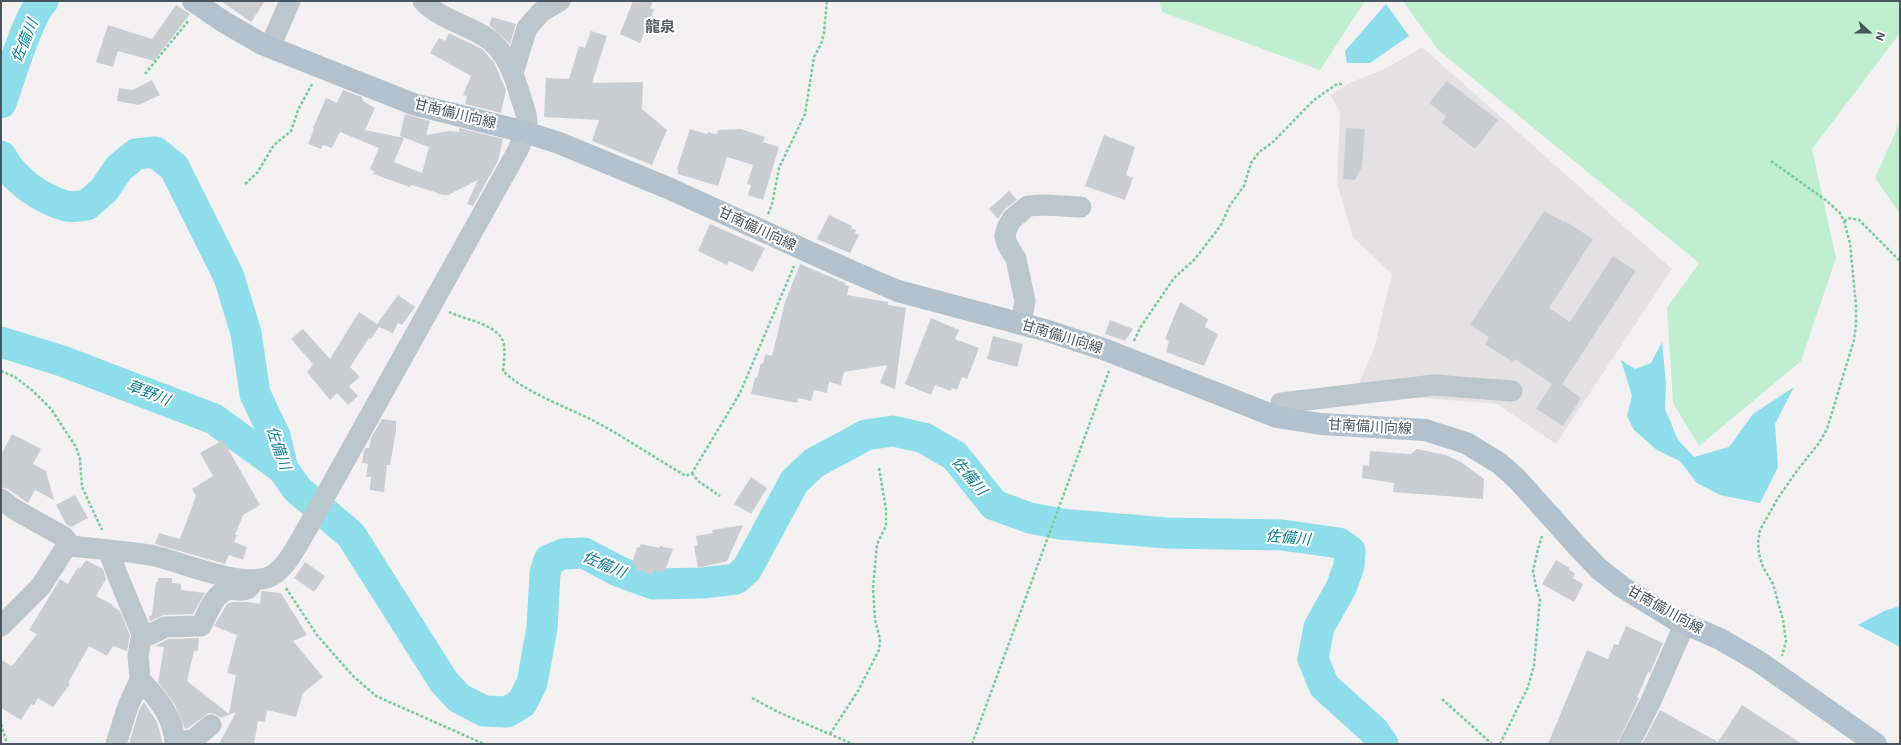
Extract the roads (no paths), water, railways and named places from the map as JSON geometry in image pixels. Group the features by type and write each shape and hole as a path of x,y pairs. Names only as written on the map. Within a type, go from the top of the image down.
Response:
{"main road":[{"name":"甘南備川向線","path":"197,4 246,35 270,47 412,104 525,132 603,160 898,291 1021,323 1121,356 1222,397 1277,417 1321,424 1425,430 1453,438 1482,452 1499,463 1517,479 1599,569 1622,587 1648,604 1684,623 1720,639 1772,671 1876,744"}],"street":[{"path":"270,47 290,1"},
{"path":"1,626 41,586 64,550 71,546 150,555 238,579 255,579 271,576 283,567 309,525 433,303 518,150 525,132 527,121 525,111 511,67 493,43 484,36 436,12 423,1"},
{"path":"513,73 527,28 541,12 560,1"},
{"path":"1021,323 1025,301 1016,259 1007,244 1005,236 1007,228 1012,219 1028,206 1043,205 1081,207"},
{"path":"1277,417 1281,403 1434,385 1512,391"},
{"path":"1,499 31,520 64,537 71,546"},
{"path":"109,550 117,574 142,634 138,655 140,680 128,706 116,744"},
{"path":"142,634 148,634 165,627 201,626 217,596 227,589 241,591 248,589 255,579"},
{"path":"1629,744 1651,701 1684,623"},
{"path":"140,680 158,698 170,719 175,733 175,743 193,740 211,725"}],"water":[{"path":"1386,4 1409,36 1370,63 1347,63 1345,51"},
{"path":"1662,342 1666,383 1665,409 1678,440 1694,457 1729,447 1753,414 1794,387 1775,424 1778,467 1760,503 1720,495 1697,483 1680,461 1657,450 1634,430 1627,416 1632,396 1621,360 1635,369 1651,363"},
{"path":"1900,606 1900,647 1858,625 1884,611"}],"waterway":[{"name":"佐備川","path":"1,103 25,34 31,20 43,1"},
{"name":"佐備川","path":"1,156 6,165 28,187 46,198 66,206 87,205 104,190 119,168 136,154 155,152 174,167 229,277 246,333 255,394 275,436 283,469 297,489 351,535 444,682 459,698 484,711 507,712 522,703 532,683 542,628 545,573 549,560 563,554 584,553 618,571 653,584 703,583 736,579 747,569 794,482 814,463 866,435 893,431 924,438 955,456 994,505 1030,518 1060,524 1166,533 1282,535 1339,543 1350,551 1349,566 1341,588 1319,627 1313,659 1324,686 1374,731 1383,744"},
{"name":"草野川","path":"1,342 62,361 214,419 283,469"}],"district":[{"name":"龍泉","path":"660,27"}]}
